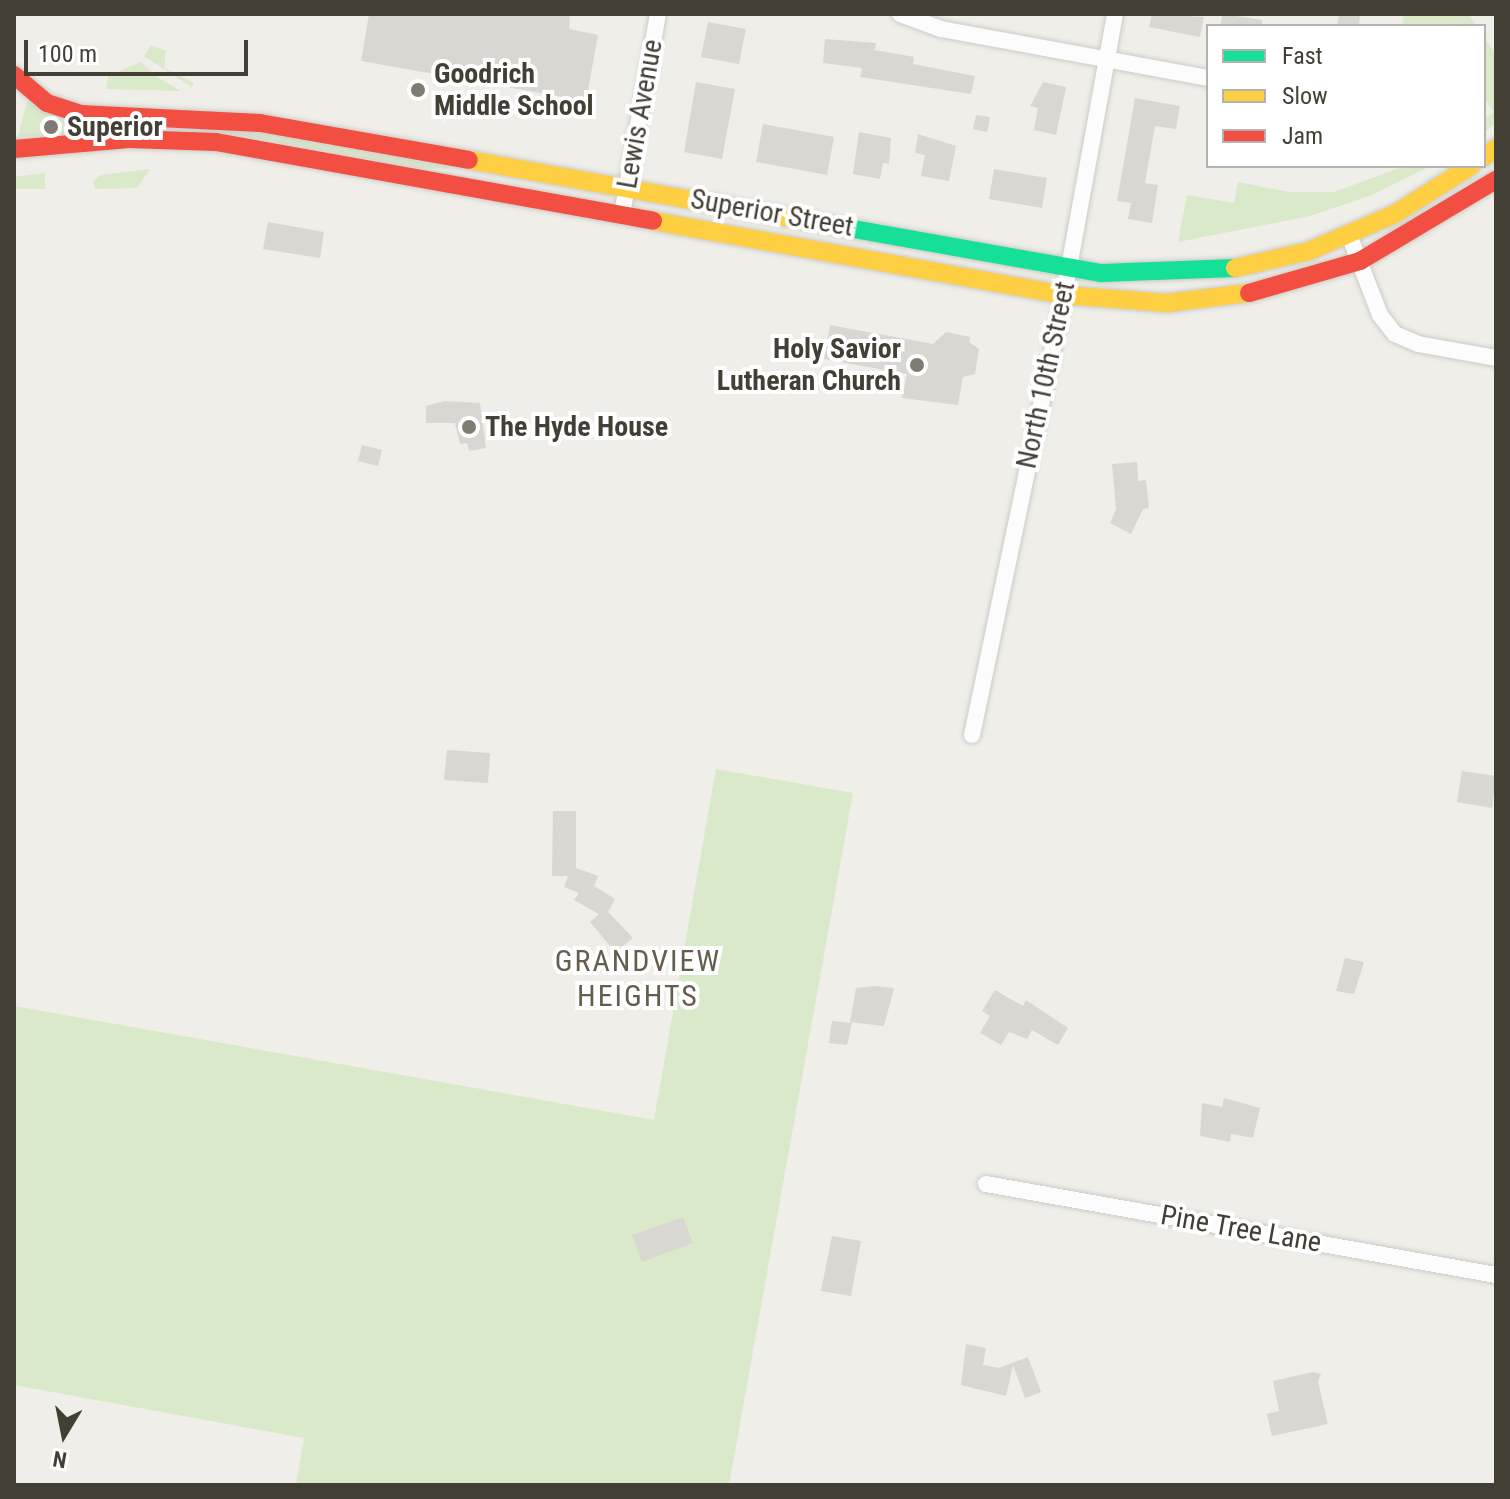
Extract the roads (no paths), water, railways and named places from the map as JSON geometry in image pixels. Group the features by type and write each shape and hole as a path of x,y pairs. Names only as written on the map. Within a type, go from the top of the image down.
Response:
{"main road":[{"name":"Superior Street","path":"14,75 47,103 80,114 260,123 626,186 1069,269 1137,275 1226,270 1309,251 1429,196 1468,168"},
{"name":"Superior Street","path":"14,149 140,138 216,142 1064,295 1186,303 1298,284 1360,261 1416,232 1496,180"}],"street":[{"name":"Lewis Avenue","path":"622,214 658,14"},
{"path":"900,14 941,29 1206,78"},
{"name":"North 10th Street","path":"972,735 1064,295 1115,14"},
{"path":"1349,235 1380,315 1395,334 1418,344 1496,358"},
{"name":"Pine Tree Lane","path":"986,1184 1496,1275"}],"place":[{"name":"Goodrich Middle School","path":"418,90"},
{"name":"Superior","path":"51,127"},
{"name":"Holy Savior Lutheran Church","path":"917,365"},
{"name":"The Hyde House","path":"469,427"}],"district":[{"name":"GRANDVIEW HEIGHTS","path":"638,978"}]}
